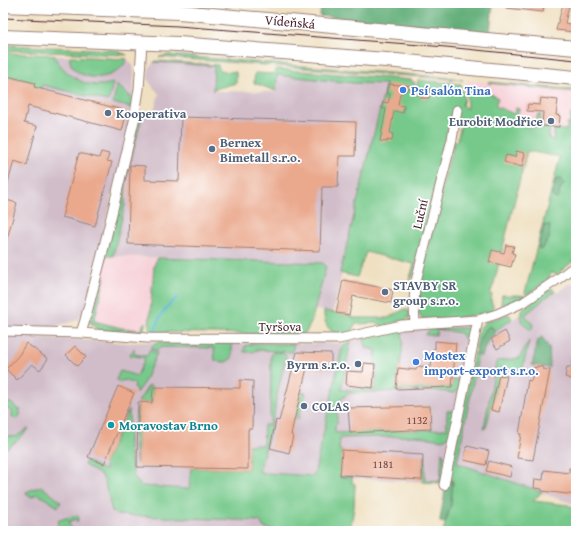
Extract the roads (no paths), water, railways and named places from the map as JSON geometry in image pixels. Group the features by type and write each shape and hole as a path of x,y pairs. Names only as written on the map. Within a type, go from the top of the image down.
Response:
{"highway":[{"name":"Vídeňská","path":"3,5 179,12 576,48"},
{"path":"3,37 142,43 386,60 576,78"}],"street":[{"path":"81,333 102,255 135,114 139,89 142,43"},
{"name":"Luční","path":"415,324 415,285 424,256 452,139 457,110"},
{"name":"Tyršova","path":"3,331 81,333 147,338 339,339 402,325 478,320 497,314 524,302 576,265"},
{"path":"444,485 478,320"}],"waterway":[{"path":"155,333 157,323 162,314 177,298"}],"tram line":[{"path":"3,18 178,26 446,47 576,60"}],"place":[{"name":"Psí salón Tina","path":"403,90"},
{"name":"Kooperativa","path":"108,113"},
{"name":"Eurobit Modřice","path":"551,121"},
{"name":"Bernex Bimetall s.r.o.","path":"212,149"},
{"name":"STAVBY SR group s.r.o.","path":"385,292"},
{"name":"Mostex import-export s.r.o.","path":"416,362"},
{"name":"Byrm s.r.o.","path":"358,364"},
{"name":"COLAS","path":"304,406"},
{"name":"Moravostav Brno","path":"111,425"}]}
